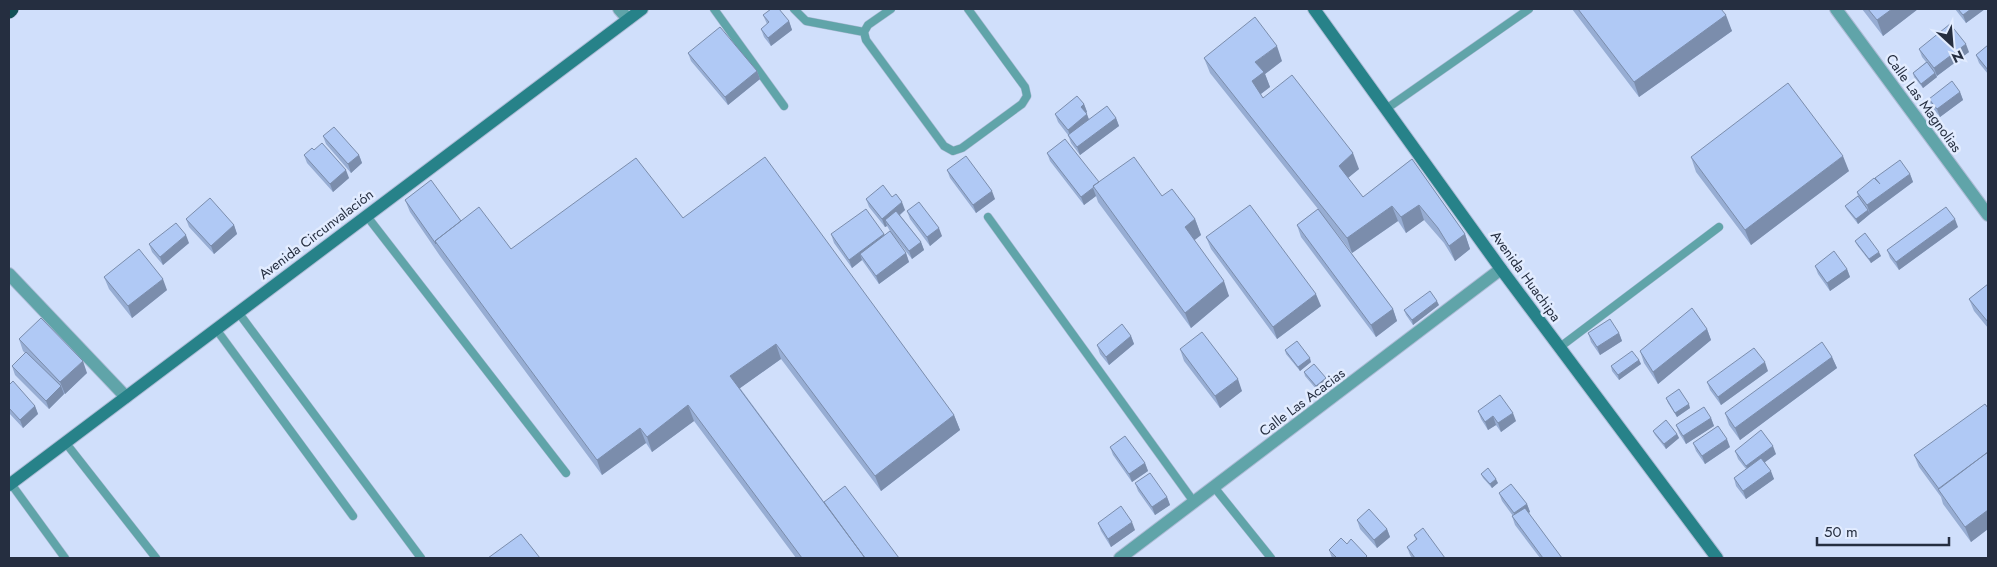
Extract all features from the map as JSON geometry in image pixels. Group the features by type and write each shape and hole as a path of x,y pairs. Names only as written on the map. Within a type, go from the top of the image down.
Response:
{"street":[{"path":"619,9 628,19"},
{"name":"Avenida Circunvalación","path":"10,482 66,442 642,9"},
{"name":"Avenida Huachipa","path":"1314,9 1501,269 1717,558"},
{"name":"Calle Las Magnolias","path":"1836,9 1988,215"},
{"name":"Calle Las Acacias","path":"1120,558 1501,269"},
{"path":"9,274 126,397"}],"lane":[{"path":"714,9 784,106"},
{"path":"794,9 806,21 864,32"},
{"path":"891,9 868,25 864,32 866,40 944,146 953,151 962,148 1022,104 1027,96 1025,87 968,9"},
{"path":"1386,108 1529,9"},
{"path":"366,215 566,473"},
{"path":"988,217 1194,502"},
{"path":"1560,348 1719,227"},
{"path":"238,312 421,558"},
{"path":"216,329 353,516"},
{"path":"66,442 156,558"},
{"path":"10,482 65,558"},
{"path":"1214,487 1271,558"}],"building":[{"path":"771,9 779,9 789,21 768,38 761,29 769,22 763,15"},
{"path":"1578,9 1721,9 1726,15 1634,82"},
{"path":"1868,9 1892,9 1877,20"},
{"path":"1958,9 1971,9 1963,15"},
{"path":"1255,17 1277,46 1255,62 1264,72 1252,81 1263,98 1292,75 1353,153 1339,166 1363,197 1412,159 1465,234 1449,246 1438,228 1419,205 1401,217 1392,206 1347,238 1204,58"},
{"path":"1950,24 1966,44 1934,68 1919,49"},
{"path":"720,27 757,71 725,97 688,53"},
{"path":"1988,45 1988,70 1976,55"},
{"path":"1927,62 1935,73 1921,84 1913,73"},
{"path":"1952,81 1960,92 1937,109 1929,99"},
{"path":"1788,83 1843,156 1745,230 1691,157"},
{"path":"1077,96 1084,104 1081,107 1087,114 1068,130 1055,114"},
{"path":"1107,106 1116,118 1077,147 1068,135"},
{"path":"334,127 359,155 348,164 323,136"},
{"path":"1065,139 1099,182 1081,197 1047,153"},
{"path":"322,143 346,170 330,184 304,155"},
{"path":"966,156 992,191 973,205 947,170"},
{"path":"765,157 954,415 875,476 776,344 730,376 865,558 802,558 688,405 647,437 640,428 597,460 435,241 479,207 511,249 636,158 683,218"},
{"path":"1134,157 1162,196 1172,189 1195,219 1185,227 1224,281 1185,313 1093,186"},
{"path":"1900,160 1910,174 1867,205 1857,192 1874,178 1880,184 1875,178"},
{"path":"431,180 461,221 435,241 436,244 405,200"},
{"path":"883,185 892,197 896,194 902,202 882,219 866,199"},
{"path":"1858,196 1868,210 1856,219 1845,206"},
{"path":"210,198 234,225 211,246 186,219"},
{"path":"919,202 939,228 927,237 907,211"},
{"path":"1250,205 1316,294 1273,327 1206,237"},
{"path":"1946,207 1955,219 1896,262 1887,250"},
{"path":"866,209 884,234 849,260 831,234"},
{"path":"1318,209 1393,309 1371,325 1297,225"},
{"path":"896,211 921,242 909,251 885,220"},
{"path":"176,223 186,235 160,257 149,244"},
{"path":"890,231 906,253 876,276 860,254"},
{"path":"1865,233 1879,252 1869,259 1855,241"},
{"path":"139,249 163,279 128,306 104,277"},
{"path":"1834,251 1847,269 1827,283 1815,266"},
{"path":"1988,284 1988,322 1969,299"},
{"path":"1430,291 1437,301 1412,320 1404,310"},
{"path":"1692,308 1707,329 1653,372 1640,351"},
{"path":"41,318 83,361 60,382 19,339"},
{"path":"1610,319 1619,333 1597,347 1588,333"},
{"path":"1122,324 1131,336 1106,357 1097,345"},
{"path":"1202,332 1238,379 1215,396 1180,349"},
{"path":"1297,341 1310,358 1298,367 1285,350"},
{"path":"1822,342 1832,357 1735,428 1725,413"},
{"path":"1754,348 1765,362 1718,397 1707,382"},
{"path":"1632,351 1639,360 1618,375 1611,366"},
{"path":"26,352 61,386 46,401 12,366"},
{"path":"1314,364 1326,378 1316,386 1304,372"},
{"path":"13,381 35,406 20,420 9,408 9,385"},
{"path":"1679,389 1689,404 1675,413 1666,398"},
{"path":"1500,395 1513,413 1498,423 1493,416 1485,422 1478,411"},
{"path":"1985,404 1988,408 1988,452 1939,489 1914,455"},
{"path":"1704,407 1711,418 1683,436 1676,425"},
{"path":"1666,420 1677,434 1664,444 1653,431"},
{"path":"1718,426 1727,439 1702,456 1693,443"},
{"path":"1761,430 1773,446 1746,466 1735,451"},
{"path":"1125,436 1145,463 1129,474 1110,447"},
{"path":"1988,452 1988,510 1965,527 1938,489"},
{"path":"1761,458 1771,471 1743,491 1734,478"},
{"path":"1488,468 1496,479 1490,484 1481,474"},
{"path":"1150,473 1167,497 1152,507 1135,483"},
{"path":"1511,484 1527,504 1514,513 1499,493"},
{"path":"845,486 899,558 865,558 824,502"},
{"path":"1121,506 1132,522 1108,539 1098,523"},
{"path":"1525,508 1562,558 1543,558 1512,516"},
{"path":"1369,509 1387,529 1374,540 1357,520"},
{"path":"1423,528 1445,558 1415,558 1407,547 1417,539 1414,535"},
{"path":"521,534 540,558 488,558"},
{"path":"1341,538 1347,544 1351,539 1367,556 1365,558 1337,558 1329,550"}]}
